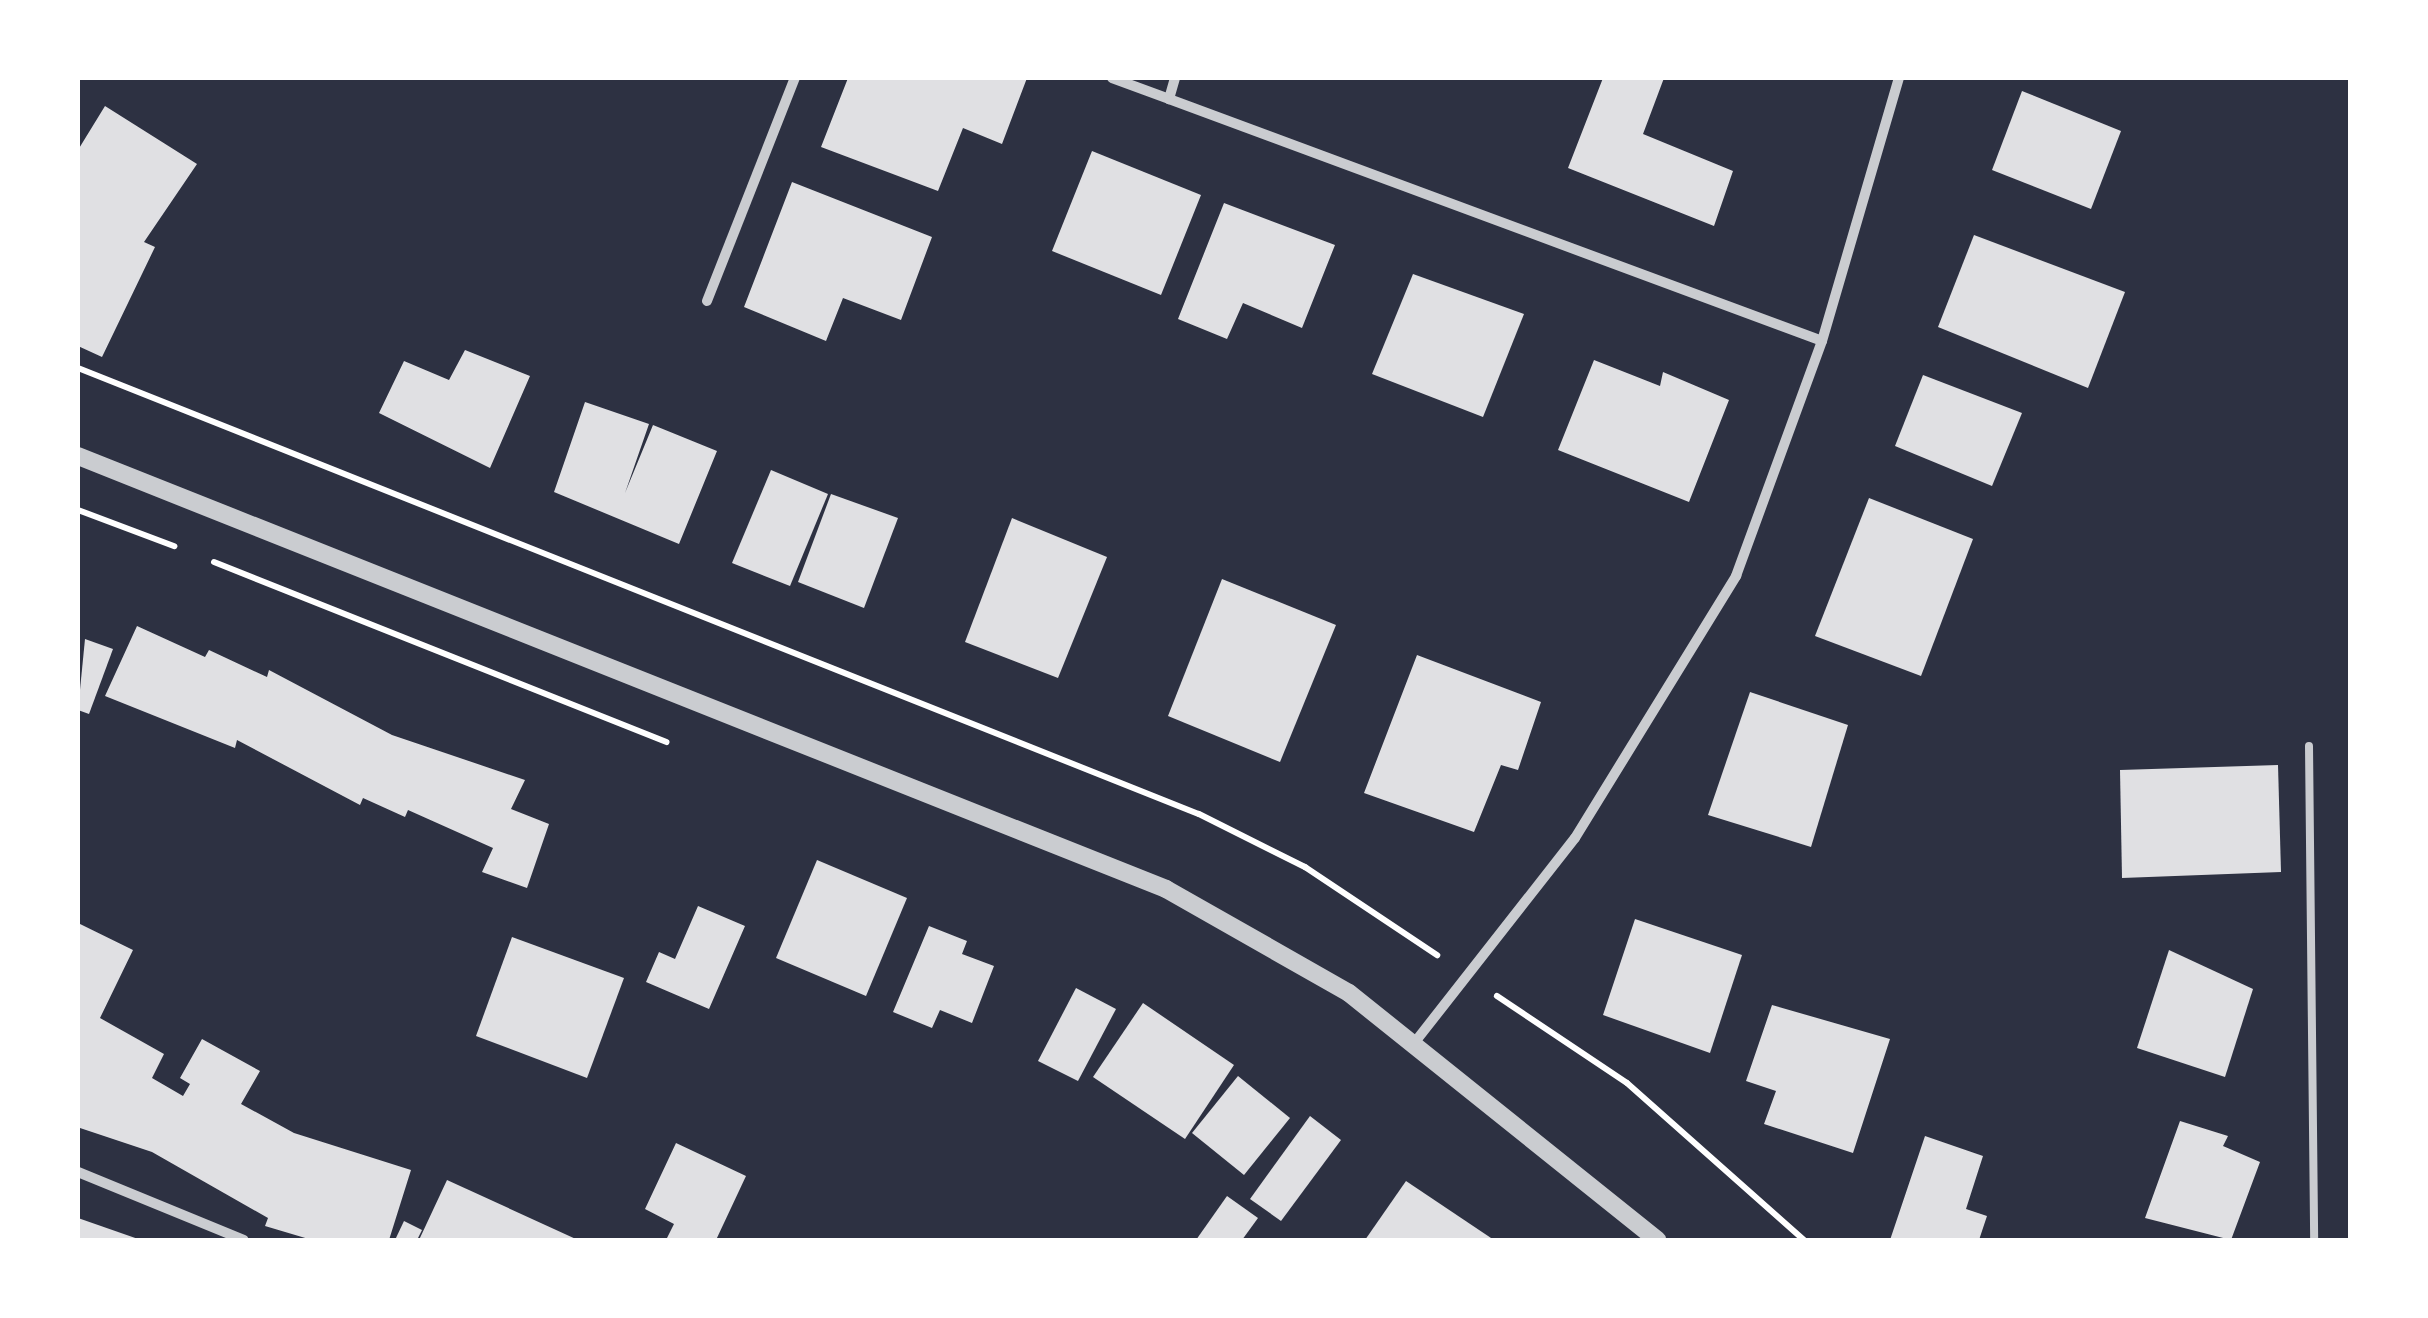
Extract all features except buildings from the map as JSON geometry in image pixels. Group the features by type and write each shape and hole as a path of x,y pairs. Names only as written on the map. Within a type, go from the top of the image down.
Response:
{"street":[{"path":"707,300 795,78"},
{"path":"1112,78 1822,342"},
{"path":"1169,99 1175,78"},
{"path":"1415,1042 1575,838 1699,646 1772,490 1822,342 1899,78"},
{"path":"78,456 1166,888 1415,1042 1657,1240"},
{"path":"78,1172 236,1239"}],"lane":[{"path":"2309,746 2314,1240"}],"path":[{"path":"78,368 1199,814 1305,866 1627,1082 1804,1240"},
{"path":"78,510 183,549"},
{"path":"200,556 682,748"}]}
